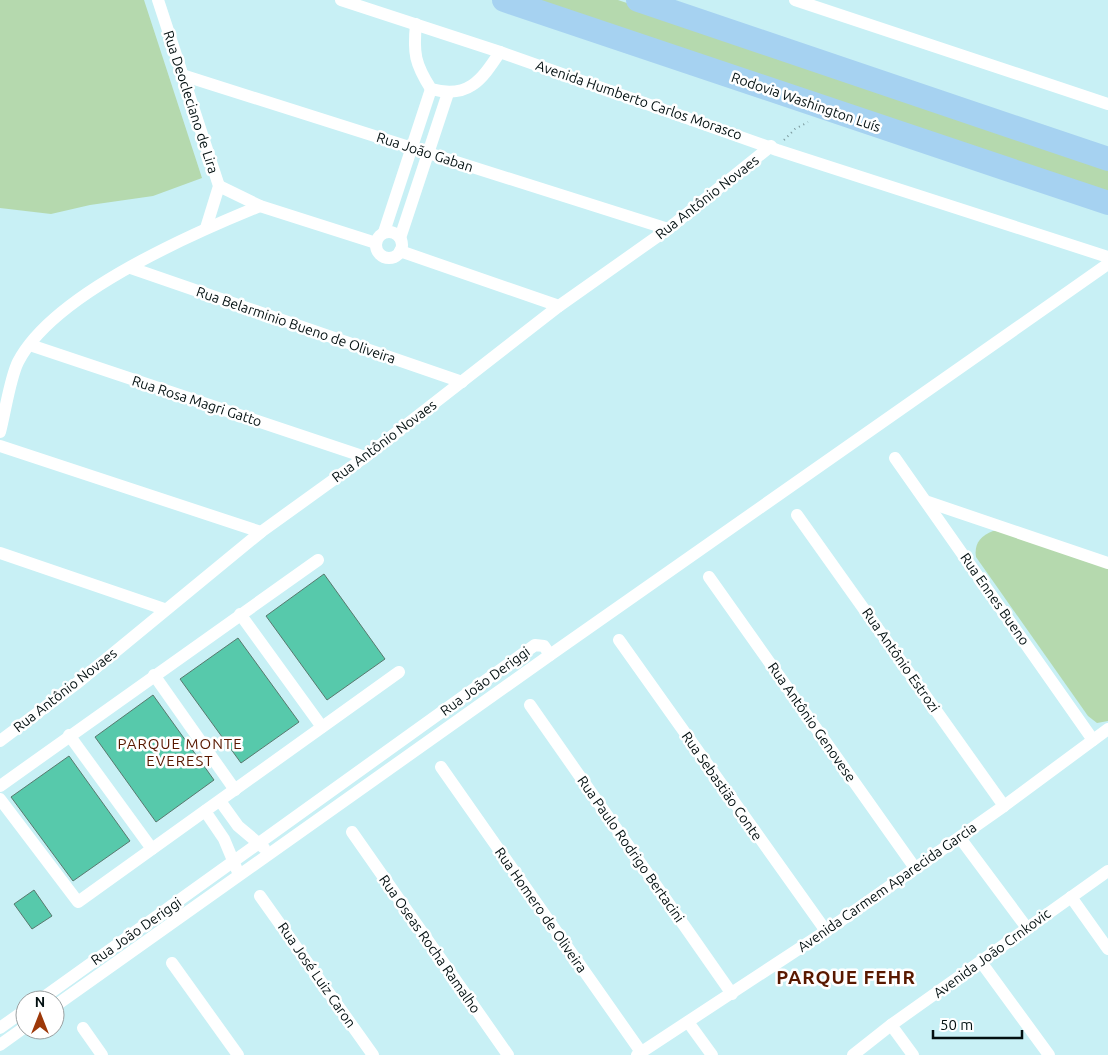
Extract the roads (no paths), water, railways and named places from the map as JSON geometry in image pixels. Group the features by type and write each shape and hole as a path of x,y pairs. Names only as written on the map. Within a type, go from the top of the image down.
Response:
{"highway":[{"name":"Rodovia Washington Luís","path":"504,0 1108,203"},
{"path":"638,0 1108,160"},
{"path":"988,119 1108,147"},
{"path":"1018,173 1108,212"}],"street":[{"name":"Rua Deocleciano de Lira","path":"158,0 218,186 206,228"},
{"name":"Avenida Humberto Carlos Morasco","path":"341,0 500,52 774,148 1108,257"},
{"path":"794,0 1108,104"},
{"path":"416,24 415,56 420,71 431,89 448,93 463,91 477,82 500,52"},
{"name":"Rua João Gaban","path":"182,75 668,229"},
{"path":"431,89 380,238 378,252 385,257 394,257 400,251 400,238 448,93"},
{"name":"Rua Antônio Novaes","path":"0,741 76,684 164,609 261,532 365,457 559,306 668,229 774,148"},
{"path":"218,186 260,206 380,238 393,232 400,238"},
{"path":"0,432 18,363 30,345 51,323 90,291 131,268 206,228 260,206"},
{"path":"400,251 559,306"},
{"path":"550,655 1108,264"},
{"name":"Rua Belarminio Bueno de Oliveira","path":"131,268 462,382"},
{"name":"Rua Rosa Magri Gatto","path":"30,345 365,457"},
{"path":"0,446 261,532"},
{"name":"Rua Ennes Bueno","path":"895,458 928,502 1093,740"},
{"path":"928,502 1108,563"},
{"name":"Rua Antônio Estrozi","path":"797,514 1004,806"},
{"path":"0,553 164,609"},
{"path":"0,786 69,735 318,560"},
{"name":"Rua Antônio Genovese","path":"709,577 915,868"},
{"path":"240,614 322,727"},
{"name":"Rua Sebastião Conte","path":"619,640 826,931"},
{"name":"Rua João Deriggi","path":"55,990 236,868 269,854 550,655 544,646 535,645 261,843 236,868 65,998"},
{"path":"0,799 78,902 400,672"},
{"path":"154,675 235,790"},
{"name":"Rua Paulo Rodrigo Bertacini","path":"530,705 732,994"},
{"name":"Avenida Carmem Aparecida Garcia","path":"639,1054 826,931 960,838 1108,729"},
{"path":"69,735 152,849"},
{"name":"Rua Homero de Oliveira","path":"441,767 639,1054"},
{"path":"220,801 245,834 261,843 269,854"},
{"path":"205,811 224,839 236,868"},
{"name":"Rua Oseas Rocha Ramalho","path":"352,832 508,1055"},
{"path":"960,838 1027,928"},
{"name":"Avenida João Crnkovic","path":"853,1055 891,1025 1108,871"},
{"name":"Rua José Luiz Caron","path":"260,896 374,1055"},
{"path":"1071,897 1108,949"},
{"path":"172,962 238,1055"},
{"path":"981,962 1049,1055"},
{"path":"0,1028 15,1017"},
{"path":"688,1022 712,1055"},
{"path":"891,1025 913,1055"},
{"path":"83,1028 102,1055"},
{"path":"0,1045 15,1034"}],"district":[{"name":"PARQUE MONTE EVEREST","path":"180,752"},
{"name":"PARQUE FEHR","path":"846,977"}]}
